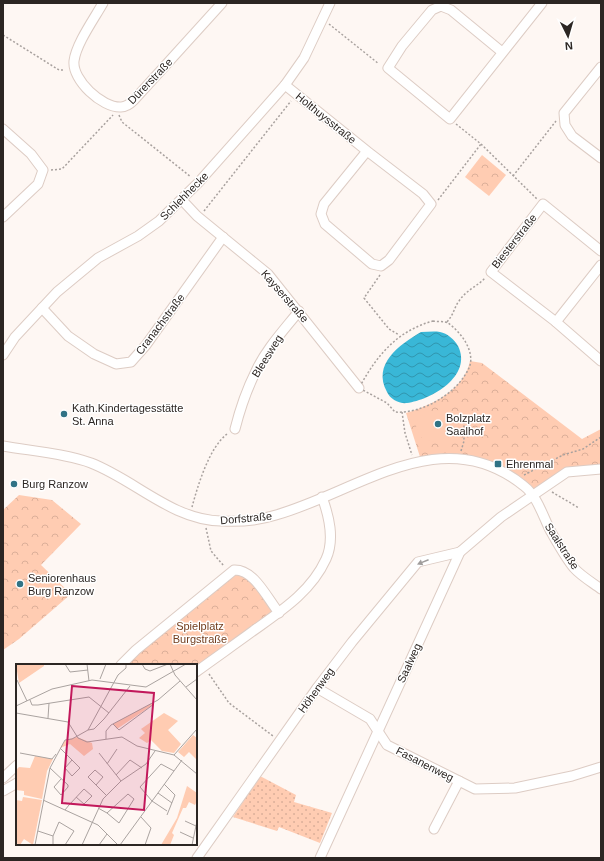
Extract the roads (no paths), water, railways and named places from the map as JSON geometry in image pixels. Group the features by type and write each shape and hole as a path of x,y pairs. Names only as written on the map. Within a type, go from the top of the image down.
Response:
{"street":[{"name":"Dürerstraße","path":"103,3 75,55 74,69 76,77 97,97 109,105 120,107 128,105 134,100 222,3"},
{"name":"Schlehhecke","path":"3,355 15,337 42,308 80,272 98,258 138,236 182,200 198,183 285,85 304,58 330,3"},
{"path":"502,52 451,10 441,6 432,10 402,46 388,68 450,119 542,3"},
{"path":"601,67 564,113 565,125 572,136 601,158"},
{"name":"Holthuysstraße","path":"285,85 423,194 431,204 389,260 381,266 372,264 325,224 322,214 324,204 367,151"},
{"path":"3,129 31,154 43,170 38,184 3,217"},
{"name":"Kayserstraße","path":"182,200 197,216 268,274 300,311 359,388"},
{"name":"Biesterstraße","path":"601,251 543,204 490,272 556,322 601,360"},
{"name":"Cranachstraße","path":"42,308 68,336 94,354 116,364 131,362 146,345 223,237"},
{"path":"556,322 601,265"},
{"name":"Bleesweg","path":"235,429 256,370 276,340 300,311"},
{"name":"Dorfstraße","path":"3,446 91,463 172,508 206,520 237,521 275,516 414,462 447,458 479,462 515,480 525,487 532,495"},
{"name":"Saalweg","path":"320,858 460,552 501,517 567,472 601,469"},
{"name":"Saalstraße","path":"532,495 551,532 575,568 601,589"},
{"path":"200,669 292,603 313,581 326,558 331,536 329,517 322,497"},
{"name":"Höhenweg","path":"197,858 317,688 352,642 418,562 460,552"},
{"path":"122,664 234,570 242,570 250,574 278,613"},
{"name":"Fasanenweg","path":"317,688 370,718 387,745 475,788 515,788 572,776 601,767"},
{"path":"3,778 16,766"},
{"name":"Fasanenweg","path":"434,829 459,781"},
{"path":"3,791 16,784"}],"water":[{"path":"421,332 440,332 453,339 458,346 461,357 460,367 455,376 438,392 417,401 407,403 398,402 388,395 383,382 385,364 397,349"}],"place":[{"name":"Kath.Kindertagesstätte St. Anna","path":"64,414"},
{"name":"Bolzplatz Saalhof","path":"438,424"},
{"name":"Ehrenmal","path":"498,464"},
{"name":"Burg Ranzow","path":"14,484"},
{"name":"Seniorenhaus Burg Ranzow","path":"20,584"}],"park label":[{"name":"Spielplatz Burgstraße","path":"200,632"}]}
